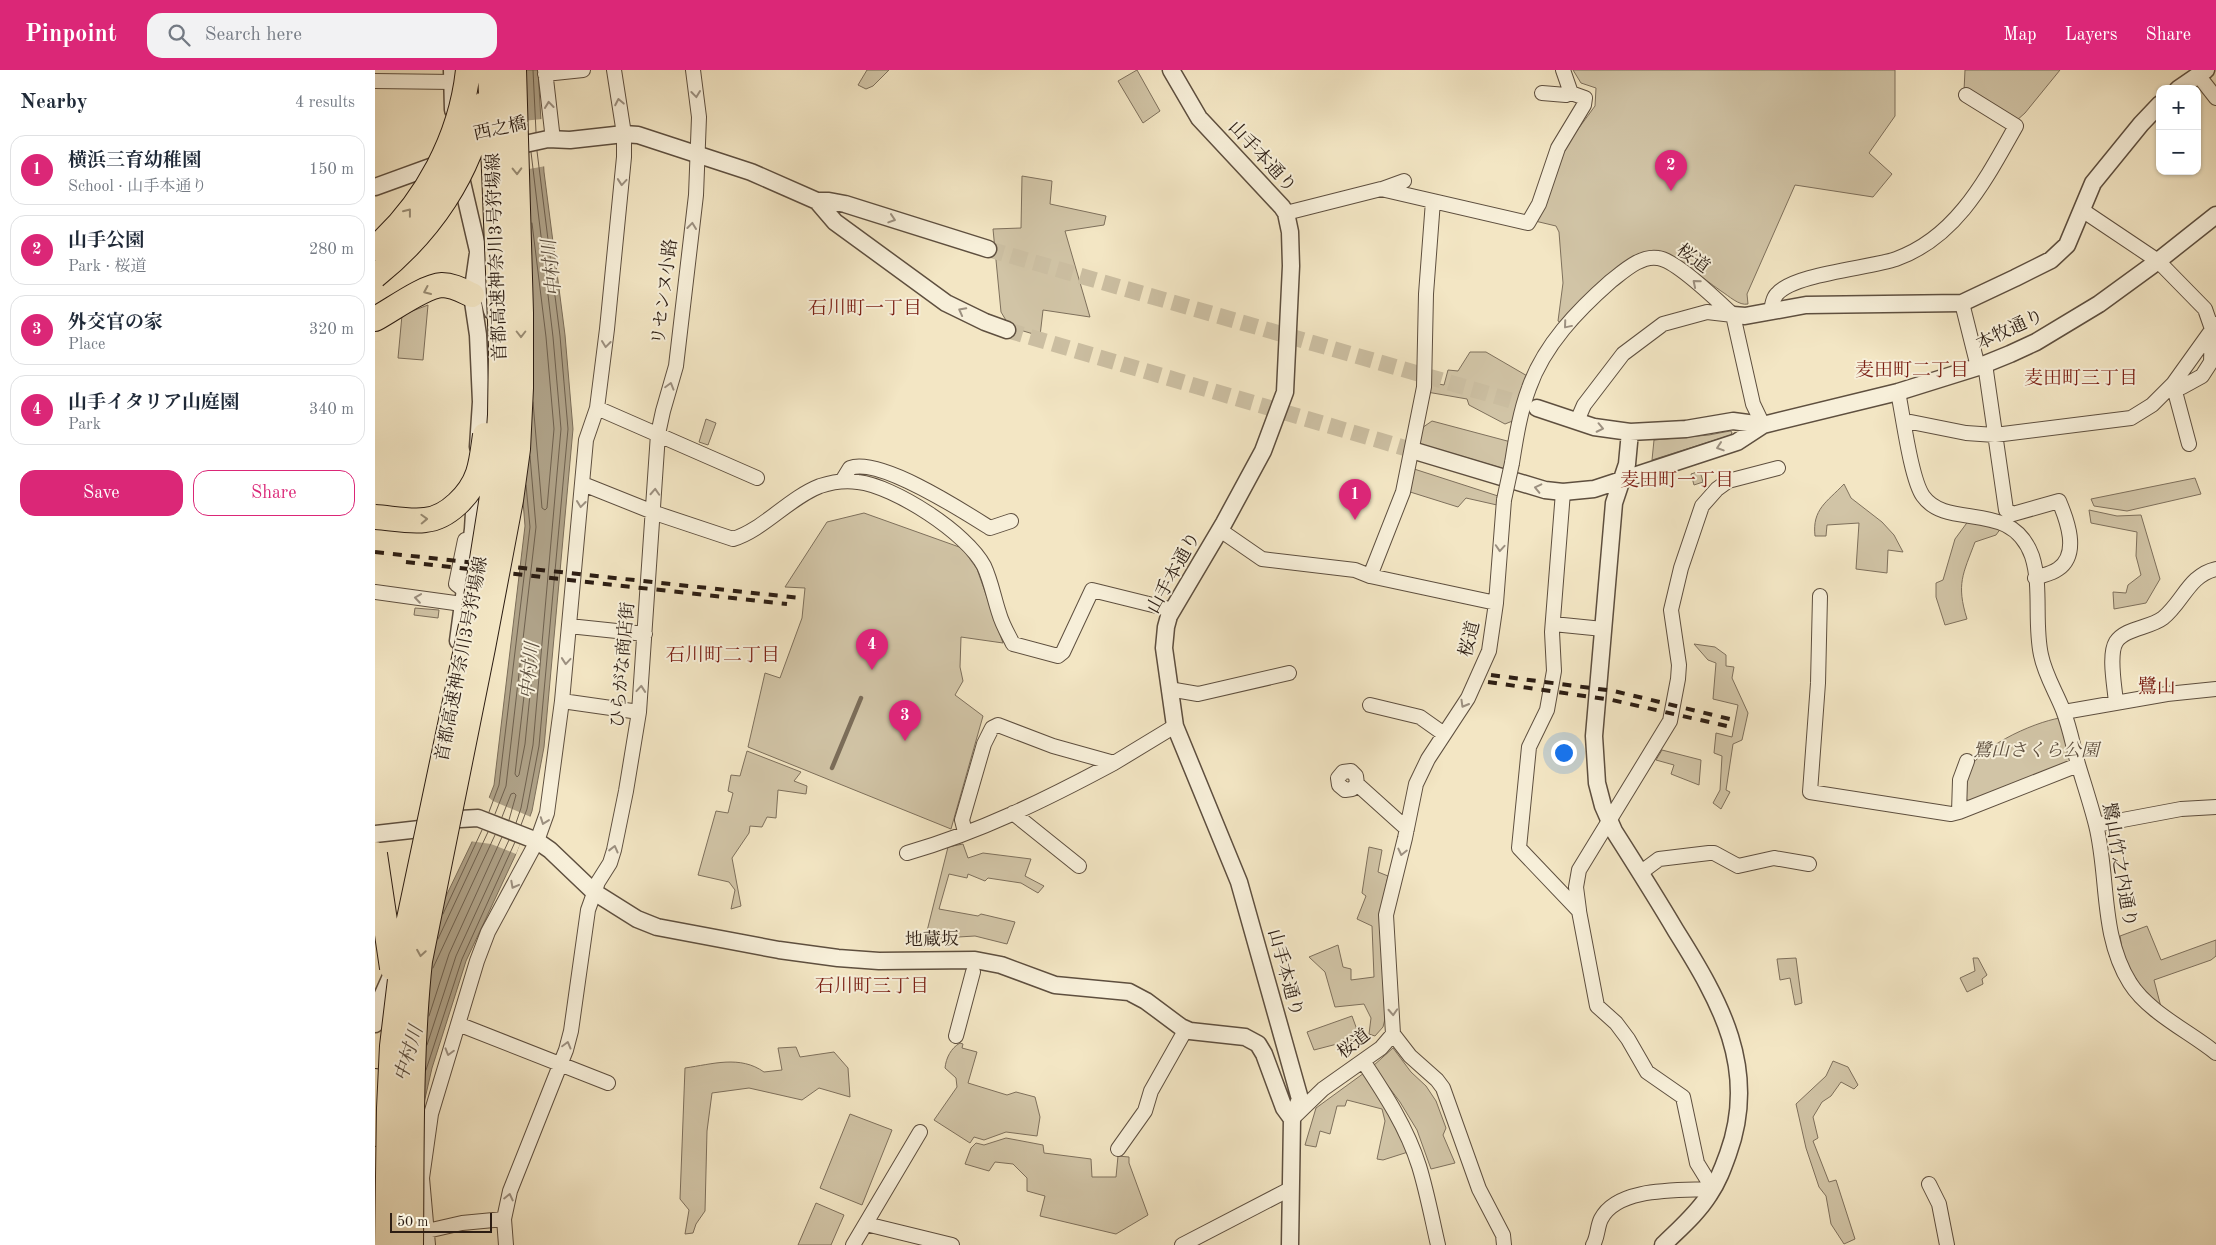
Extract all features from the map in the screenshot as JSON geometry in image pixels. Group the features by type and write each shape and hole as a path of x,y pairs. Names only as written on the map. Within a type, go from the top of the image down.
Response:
{"highway":[{"path":"375,292 419,247 447,209 466,176 475,152 489,70"},
{"name":"首都高速神奈川3号狩場線","path":"387,1245 391,1064 405,938 473,616 496,471 500,415 501,347 489,70"},
{"name":"首都高速神奈川3号狩場線","path":"422,1240 412,1097 416,1001 420,961 483,648 511,500 518,449 521,388 521,323 514,70"},
{"path":"375,248 399,224 418,200 438,167 455,132 465,100 458,74"},
{"path":"375,276 414,240 441,207 461,174 481,120"},
{"path":"375,517 423,520 443,515 456,505 470,488 478,474 485,430 494,176"},
{"path":"375,319 425,291 440,285 451,286 472,295"},
{"path":"375,854 388,937 394,995 399,1108 399,1245"},
{"path":"375,1081 375,1134"}],"street":[{"path":"550,140 545,72 583,70"},
{"path":"505,1219 462,1223 422,1240 422,1178 431,1114 488,932 531,838 547,813 562,700 572,577 587,440 597,408 624,157 624,134 614,70"},
{"name":"リセンヌ小路","path":"658,434 676,366 696,195 699,117 693,70"},
{"name":"山手本通り","path":"1171,70 1199,118 1286,213 1290,232 1291,266 1285,392 1263,451 1221,530 1173,610 1164,637 1164,659 1175,726 1239,882 1300,1099 1292,1119 1290,1245"},
{"path":"1563,70 1571,93"},
{"path":"2184,85 2202,73 2216,98"},
{"path":"375,81 458,74 456,158 495,325 501,466 489,590 471,759 447,786"},
{"path":"1381,189 1528,223 1539,204 1558,148 1584,105 1585,98 1571,93 1567,95 1542,93"},
{"path":"1771,312 1778,291 1791,284 1836,271 1878,265 1909,254 1944,230 1963,213 1985,181 2016,126 1966,95"},
{"path":"1577,421 1584,405 1623,354 1663,324 1707,312 1745,316 1806,305 1962,303 2051,260 2061,252 2073,235 2090,188 2101,171 2156,109"},
{"name":"西之橋","path":"375,187 456,158 550,140 624,134 651,137 698,152 757,174 817,201"},
{"path":"1286,213 1405,181"},
{"path":"817,201 829,200 845,204 988,249"},
{"path":"817,201 835,222 946,303 966,314 1007,330"},
{"path":"1370,576 1403,492 1424,387 1426,294 1433,201"},
{"path":"2082,210 2122,234 2158,261 2205,310 2214,327 2213,354 2211,362 2202,376 2182,387 2173,384"},
{"name":"本牧通り","path":"1415,451 1526,486 1563,492 1594,489 1737,442 1763,425 1897,392 1982,365 2036,342 2083,315 2158,261 2216,215"},
{"path":"376,1016 419,914 442,820 447,786 441,747 456,663 473,529 481,402 478,335 472,295 478,253"},
{"name":"桜道","path":"1292,1119 1323,1089 1381,1048 1393,1034 1387,915 1416,784 1428,759 1467,698 1487,658 1491,644 1504,500 1521,414 1529,387 1559,334 1598,293 1641,260 1655,257 1671,263 1733,315"},
{"path":"1962,303 1982,365 2006,510 2013,514 2022,513 2059,501 2067,524 2069,548 2063,564 2051,573 2035,578"},
{"path":"1733,315 1753,404 1763,425"},
{"path":"1911,422 1966,433 1995,435 2131,418 2152,404 2173,384 2214,327"},
{"path":"2173,384 2189,444"},
{"name":"鷺山竹之内通り","path":"1897,392 1917,484 1923,496 1941,509 1985,517 2007,526 2017,533 2029,550 2035,566 2041,655 2064,712 2096,825 2101,852 2108,919 2125,975 2135,990 2151,1005 2216,1053"},
{"path":"597,408 757,478"},
{"name":"本牧通り","path":"1537,408 1593,427 1630,432 1686,430 1733,421 1763,425"},
{"path":"1630,432 1627,464 1614,503 1603,629 1593,755 1599,795 1609,820 1712,989 1733,1046 1739,1092 1737,1122 1727,1157 1713,1188 1699,1208 1663,1245"},
{"name":"ひらがな商店街","path":"506,1245 505,1219 510,1191 516,1172 561,1064 571,1031 587,910 614,850 626,791 639,712 658,434"},
{"path":"842,481 850,468 863,466 897,477 924,490 990,528 1011,521"},
{"path":"1713,1188 1697,1163 1683,1097 1647,1072 1628,1039 1616,1023 1597,1006 1576,887 1579,870 1670,721 1679,679 1679,665 1671,610 1681,568 1703,506 1717,489 1728,481 1778,468"},
{"path":"583,484 719,536 733,539 744,535 801,495 819,487 842,481 875,486 913,504 957,534 973,550 984,566 999,615 1013,644 1059,656 1063,652 1092,590 1173,610"},
{"path":"1563,492 1553,624 1554,671 1547,710 1529,747 1519,848 1579,911"},
{"path":"1221,530 1262,559 1355,570 1370,576 1496,603"},
{"path":"2116,703 2113,659 2116,642 2126,634 2165,617 2194,580 2208,571 2216,570"},
{"path":"375,592 463,597"},
{"path":"1820,596 1818,682 1810,792 1951,814 2078,766"},
{"path":"1553,624 1603,629"},
{"path":"569,626 645,634"},
{"path":"1169,690 1199,694 1289,673"},
{"path":"2064,712 2216,689"},
{"path":"562,700 639,712"},
{"path":"1370,705 1420,717 1445,734"},
{"path":"965,832 962,820 984,744 992,728 999,726 1053,746 1114,763"},
{"path":"907,853 943,842 965,832 980,829 1053,797 1175,726"},
{"path":"1959,812 1960,780 1967,761"},
{"path":"1357,784 1407,829"},
{"path":"2096,825 2181,808 2216,807"},
{"path":"1013,813 1079,866"},
{"name":"地蔵坂","path":"442,820 478,818 531,838 550,850 594,892 646,923 779,950 879,961 975,960 1001,965 1055,985 1121,990 1142,998 1186,1029 1245,1037 1258,1044 1262,1048 1284,1108 1292,1119"},
{"path":"375,834 420,828 442,820"},
{"path":"1640,873 1659,859 1709,853 1714,853 1738,866 1774,858 1809,864"},
{"path":"956,1036 973,972"},
{"path":"458,1024 608,1083"},
{"path":"1118,1149 1145,1111 1151,1091 1186,1029"},
{"path":"1393,1034 1410,1056 1437,1080 1443,1088 1479,1189 1503,1235 1504,1245"},
{"path":"1363,1062 1391,1104 1409,1138 1419,1166 1438,1245"},
{"path":"853,1245 920,1132"},
{"path":"1929,1184 1937,1200 1947,1245"},
{"path":"1593,1245 1601,1219 1612,1206 1637,1194 1713,1188"},
{"path":"1182,1245 1290,1189"},
{"path":"866,1224 952,1245"}],"green space":[{"path":"867,70 889,70 873,86 866,89 858,85"},
{"path":"1137,70 1160,111 1143,123 1118,81"},
{"path":"1573,70 1895,70 1895,116 1869,153 1892,174 1873,197 1795,185 1747,294 1748,304 1741,304 1734,300 1676,259 1660,252 1648,251 1635,256 1621,265 1561,323 1558,321 1563,283 1559,232 1556,226 1535,221 1570,140 1595,106 1596,88 1581,83"},
{"path":"1965,70 2060,70 2025,113 2016,121 1964,91"},
{"path":"1022,176 1052,181 1050,204 1106,216 1104,225 1065,231 1090,317 1043,310 1040,336 1010,327 1001,312 993,229 1021,228"},
{"path":"428,305 423,360 398,358 402,315"},
{"path":"1470,352 1486,352 1529,377 1515,420 1505,424 1469,405 1467,399 1427,392 1428,382 1444,385 1448,370 1458,371"},
{"path":"706,419 716,423 708,445 699,442"},
{"path":"1432,421 1511,442 1505,469 1417,443 1419,430"},
{"path":"1732,432 1731,435 1652,460 1654,440 1709,435"},
{"path":"1411,468 1498,496 1497,505 1466,498 1458,507 1407,491"},
{"path":"1700,471 1703,482 1694,485 1691,474"},
{"path":"2195,478 2201,494 2127,511 2094,506 2091,499"},
{"path":"1844,484 1851,498 1882,522 1894,535 1903,552 1888,550 1887,573 1856,569 1859,523 1827,525 1826,536 1815,536 1818,512"},
{"path":"2089,510 2117,516 2141,515 2160,579 2146,603 2114,609 2113,592 2126,593 2128,585 2141,575 2136,556 2137,532 2091,523"},
{"path":"864,513 962,548 977,569 1003,643 961,637 960,667 963,681 955,695 983,716 951,829 748,747 765,673 780,678 802,618 805,588 785,587 827,522"},
{"path":"1969,520 2001,528 1996,535 1975,542 1964,571 1962,597 1967,619 1945,625 1936,597 1936,583 1943,580 1955,539"},
{"path":"415,608 439,610 438,618 414,615"},
{"path":"1694,644 1715,647 1726,655 1726,666 1734,667 1732,678 1748,713 1742,740 1733,744 1726,790 1730,792 1721,809 1713,803 1720,790 1722,756 1714,753 1716,733 1732,737 1738,705 1713,699 1716,663 1708,660"},
{"name":"鷺山さくら公園","path":"2060,718 2072,759 2065,764 1970,802 1965,798 1965,778 1970,767 1979,757 1991,747 2020,731"},
{"path":"1662,750 1701,760 1699,785 1671,774 1674,765 1656,760"},
{"path":"747,751 801,772 794,781 807,786 806,794 778,790 776,818 767,817 762,827 750,826 749,833 732,858 741,906 731,909 735,890 729,882 698,875 716,811 728,813 733,793 728,791 731,775 740,776"},
{"path":"963,844 968,858 983,853 1031,859 1025,876 1044,886 1038,893 1021,883 988,878 985,881 968,874 967,878 949,874 939,909 978,916 981,914 1015,922 1007,944 975,936 925,939 948,847"},
{"path":"1369,847 1382,850 1378,872 1388,876 1380,915 1387,1011 1383,1027 1375,1036 1369,1034 1371,1018 1364,1004 1335,1007 1325,972 1309,957 1338,945 1343,967 1351,969 1351,980 1374,977 1372,926 1357,919 1366,896 1362,893"},
{"path":"2147,926 2161,960 2216,940 2216,956 2211,960 2154,980 2161,1007 2138,988 2136,978 2133,978 2123,955 2120,936"},
{"path":"1796,958 1802,1003 1795,1005 1790,978 1780,980 1777,959"},
{"path":"1973,958 1978,958 1987,975 1982,979 1983,984 1967,992 1960,978 1975,971"},
{"path":"1352,1016 1360,1038 1314,1050 1307,1032"},
{"path":"960,1043 963,1044 962,1048 977,1052 968,1083 1007,1095 1016,1092 1035,1097 1040,1117 1037,1136 1006,1132 984,1140 974,1137 970,1143 934,1120 957,1087 956,1078 945,1068 949,1054"},
{"path":"796,1047 800,1057 834,1052 848,1068 850,1097 819,1088 802,1100 749,1088 712,1093 707,1131 705,1211 696,1224 693,1233 685,1234 689,1210 680,1199 685,1068 736,1062 755,1067 764,1072 782,1070 778,1048"},
{"path":"1393,1048 1411,1072 1426,1086 1436,1101 1446,1128 1443,1135 1455,1163 1431,1169 1417,1130 1400,1102 1373,1066"},
{"path":"1833,1061 1848,1067 1858,1085 1854,1089 1841,1082 1831,1096 1822,1102 1813,1117 1818,1138 1813,1141 1829,1182 1836,1180 1855,1239 1844,1244 1831,1224 1826,1196 1819,1187 1806,1148 1796,1104 1826,1076"},
{"path":"1364,1073 1388,1105 1408,1152 1383,1160 1377,1159 1385,1121 1382,1109 1347,1100 1345,1106 1337,1106 1330,1134 1320,1131 1316,1147 1305,1145 1316,1108"},
{"path":"850,1114 892,1130 862,1205 820,1188"},
{"path":"1006,1138 1043,1145 1044,1153 1091,1159 1092,1177 1116,1177 1118,1156 1129,1157 1129,1163 1148,1215 1116,1234 1040,1216 1045,1196 1027,1191 1027,1178 1013,1164 995,1162 989,1171 965,1164 971,1148 976,1143 984,1145"},
{"path":"816,1203 844,1215 831,1245 798,1245"}],"water":[{"name":"中村川","path":"479,70 538,70 544,172 565,335 573,429 544,747 532,811 515,856 466,961 432,1068 416,1138 414,1245 378,1245 410,971 472,842 494,785 525,526 514,389"}],"pier":[{"path":"542,119 546,166 485,177 482,125"},
{"path":"487,796 493,801 531,817 516,854 491,844 469,841"}],"waterway":[{"path":"832,768 861,698"}],"tunnel":[{"path":"988,249 1537,408"},
{"path":"1007,330 1415,451"}],"railway":[{"path":"375,552 800,598"},
{"path":"406,562 787,604"},
{"path":"1491,675 1614,691 1734,720"},
{"path":"1488,682 1612,700 1731,727"}],"place":[{"name":"山手公園","path":"1671,191"},
{"name":"横浜三育幼稚園","path":"1355,520"},
{"name":"山手イタリア山庭園","path":"872,670"},
{"name":"外交官の家","path":"905,741"}],"district":[{"name":"石川町一丁目","path":"865,309"},
{"name":"麦田町二丁目","path":"1912,371"},
{"name":"麦田町三丁目","path":"2081,379"},
{"name":"麦田町一丁目","path":"1677,481"},
{"name":"石川町二丁目","path":"723,656"},
{"name":"鷺山","path":"2157,688"},
{"name":"石川町三丁目","path":"872,987"}]}
